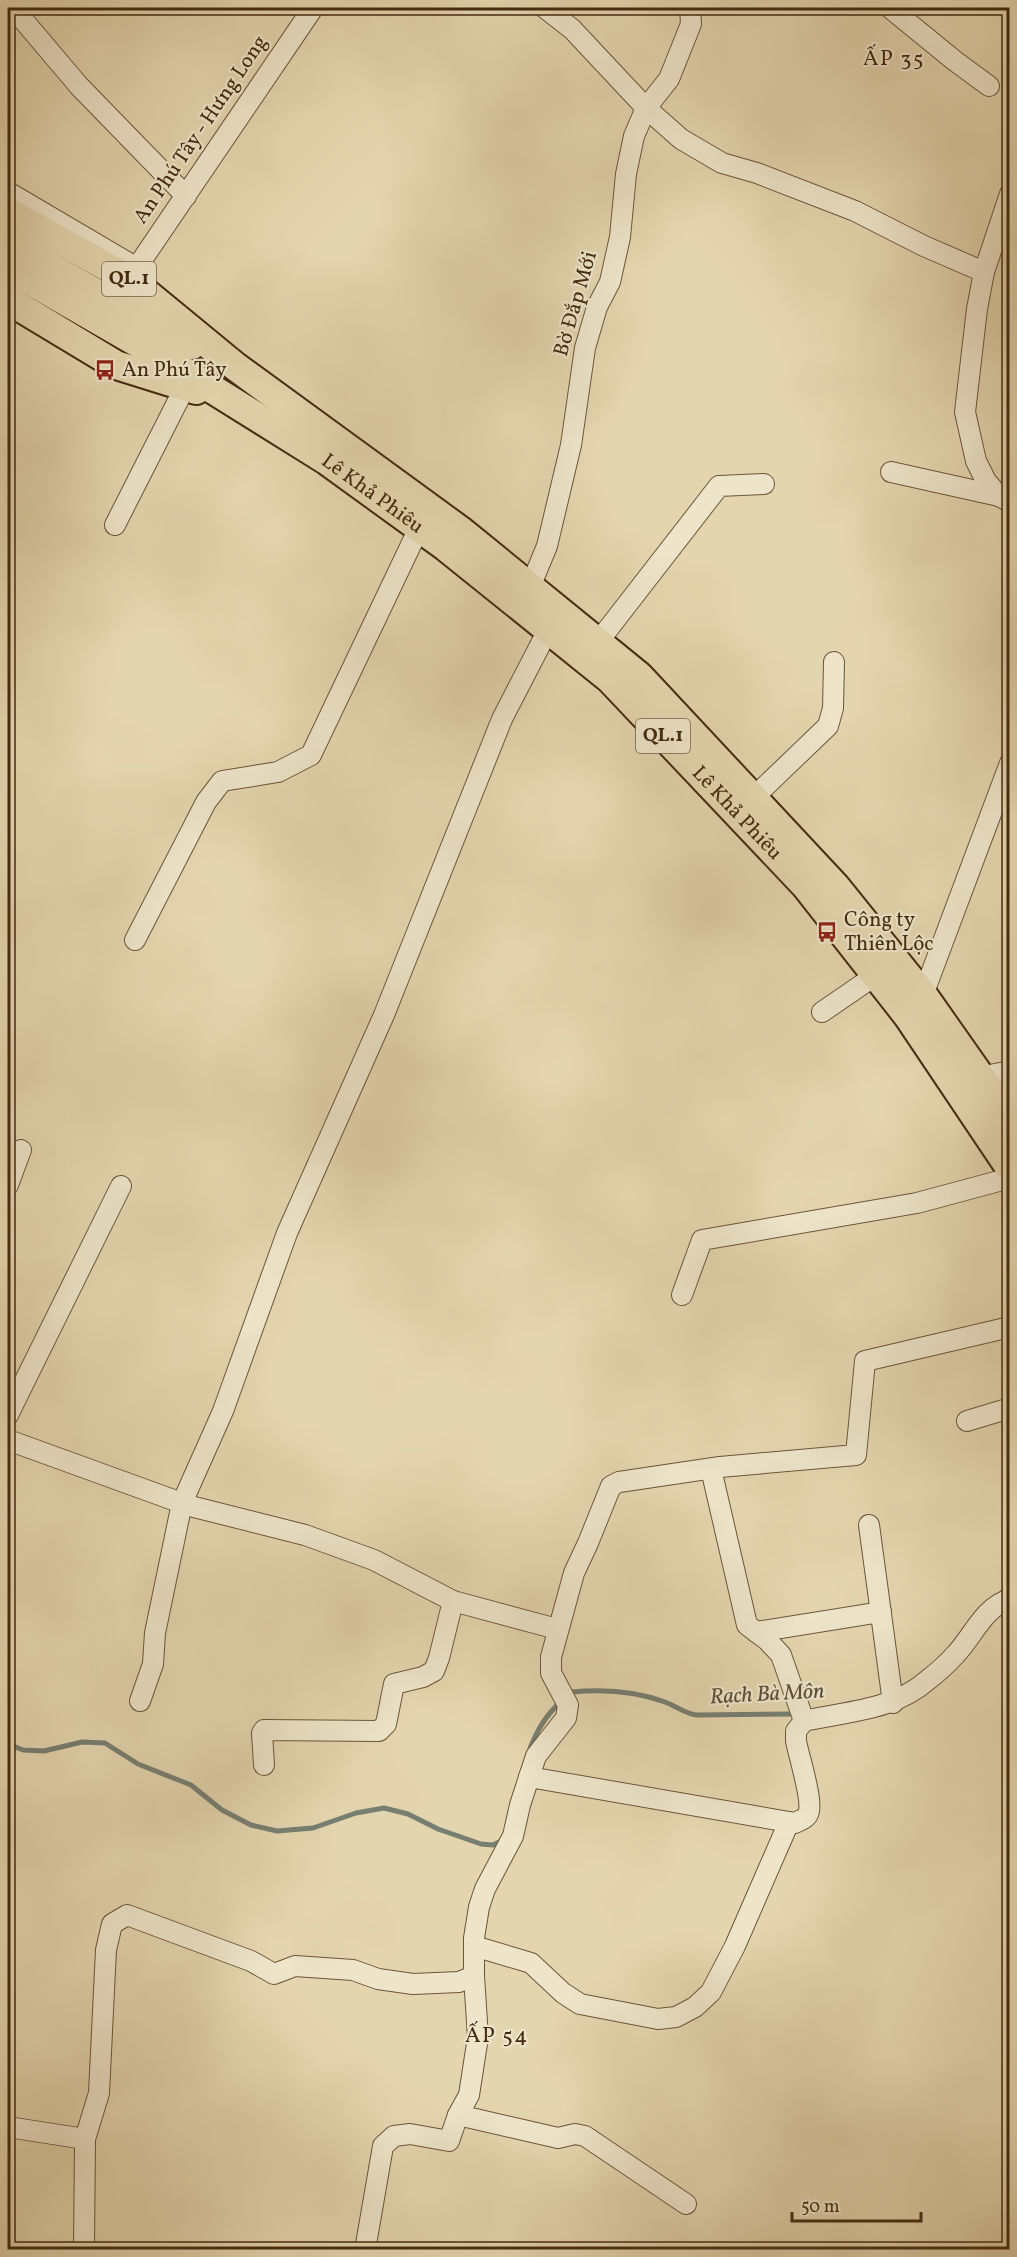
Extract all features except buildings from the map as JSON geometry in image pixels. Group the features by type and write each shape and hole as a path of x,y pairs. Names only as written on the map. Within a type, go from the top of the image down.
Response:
{"highway":[{"name":"Lê Khả Phiêu","path":"8,212 133,273 236,367 461,531 639,676 836,887 923,995 1010,1119"},
{"name":"QL.1","path":"8,243 146,334"},
{"name":"QL.1","path":"8,268 146,334"},
{"name":"Lê Khả Phiêu","path":"8,300 116,365 185,387 225,396"},
{"name":"Lê Khả Phiêu","path":"146,334 236,367"},
{"name":"Lê Khả Phiêu","path":"146,334 225,396 326,460 419,528 610,680 798,877 908,1016 1010,1168"}],"street":[{"path":"13,8 80,86 186,196"},
{"name":"An Phú Tây - Hưng Long","path":"133,273 313,8"},
{"path":"545,8 572,29 646,108 681,139 722,163 757,173 855,211 924,246 984,272"},
{"name":"Bờ Đắp Mới","path":"530,587 547,546 571,445 585,348 597,307 610,282 620,237 634,136 646,108 669,79 691,24 690,8"},
{"path":"890,8 989,86"},
{"path":"8,192 133,273"},
{"path":"1004,499 986,481 976,461 965,412 977,309 984,272 1010,194"},
{"path":"115,525 185,387"},
{"path":"891,472 1004,499"},
{"path":"598,642 719,486 764,484"},
{"path":"135,940 206,802 222,781 278,772 311,755 419,528"},
{"path":"140,1701 153,1664 155,1633 182,1503 223,1411 287,1233 384,1015 502,719 548,630"},
{"path":"753,798 828,726 833,708 834,662"},
{"path":"923,995 1009,767"},
{"path":"822,1012 876,975"},
{"path":"980,1077 1010,1071"},
{"path":"8,1185 21,1150"},
{"path":"682,1295 702,1240 917,1203 1010,1178"},
{"path":"8,1415 121,1186"},
{"path":"365,2250 383,2146 394,2136 410,2134 449,2141 458,2115 469,2095 478,2037 474,1946 479,1907 490,1879 513,1836 536,1756 566,1718 564,1699 551,1673 550,1657 574,1573 611,1486 619,1482 711,1469 856,1455 865,1361 1010,1327"},
{"path":"967,1421 1010,1408"},
{"path":"8,1440 182,1503 305,1535 364,1556 453,1601 557,1629"},
{"path":"529,1777 795,1823 804,1819 809,1813 809,1802 796,1741 796,1731 801,1714 781,1656 767,1640 747,1625 711,1469"},
{"path":"869,1525 892,1696"},
{"path":"801,1714 892,1696 927,1681 957,1653 990,1611 1000,1602 1010,1599"},
{"path":"264,1765 262,1733 264,1730 379,1731 383,1728 386,1724 394,1684 423,1677 434,1671 453,1601"},
{"path":"756,1632 881,1612"},
{"path":"474,1946 531,1963 562,1993 580,2004 657,2019 676,2017 695,2007 711,1992 735,1946 789,1822"},
{"path":"84,2250 85,2139 99,2093 106,1950 112,1924 127,1915 251,1961 274,1974 295,1966 353,1970 378,1979 413,1984 459,1982 474,1976"},
{"path":"458,2115 558,2138 575,2134 585,2136 686,2204"},
{"path":"8,2127 85,2139"}],"waterway":[{"name":"Rạch Bà Môn","path":"999,1595 1010,1587"},
{"name":"Rạch Bà Môn","path":"568,1696 572,1692 584,1691 631,1693 654,1698 696,1715 796,1714"},
{"name":"Rạch Bà Môn","path":"528,1754 541,1725 561,1702"},
{"name":"Rạch Bà Môn","path":"8,1744 23,1750 44,1751 82,1742 105,1743 138,1764 191,1785 222,1810 251,1825 277,1831 313,1828 356,1813 384,1808 408,1814 438,1829 481,1844 493,1845 503,1840"}],"place":[{"name":"An Phú Tây","path":"105,370"},
{"name":"Công ty Thiên Lộc","path":"827,932"}],"district":[{"name":"ẤP 35","path":"894,59"},
{"name":"ẤP 54","path":"497,2036"}]}
